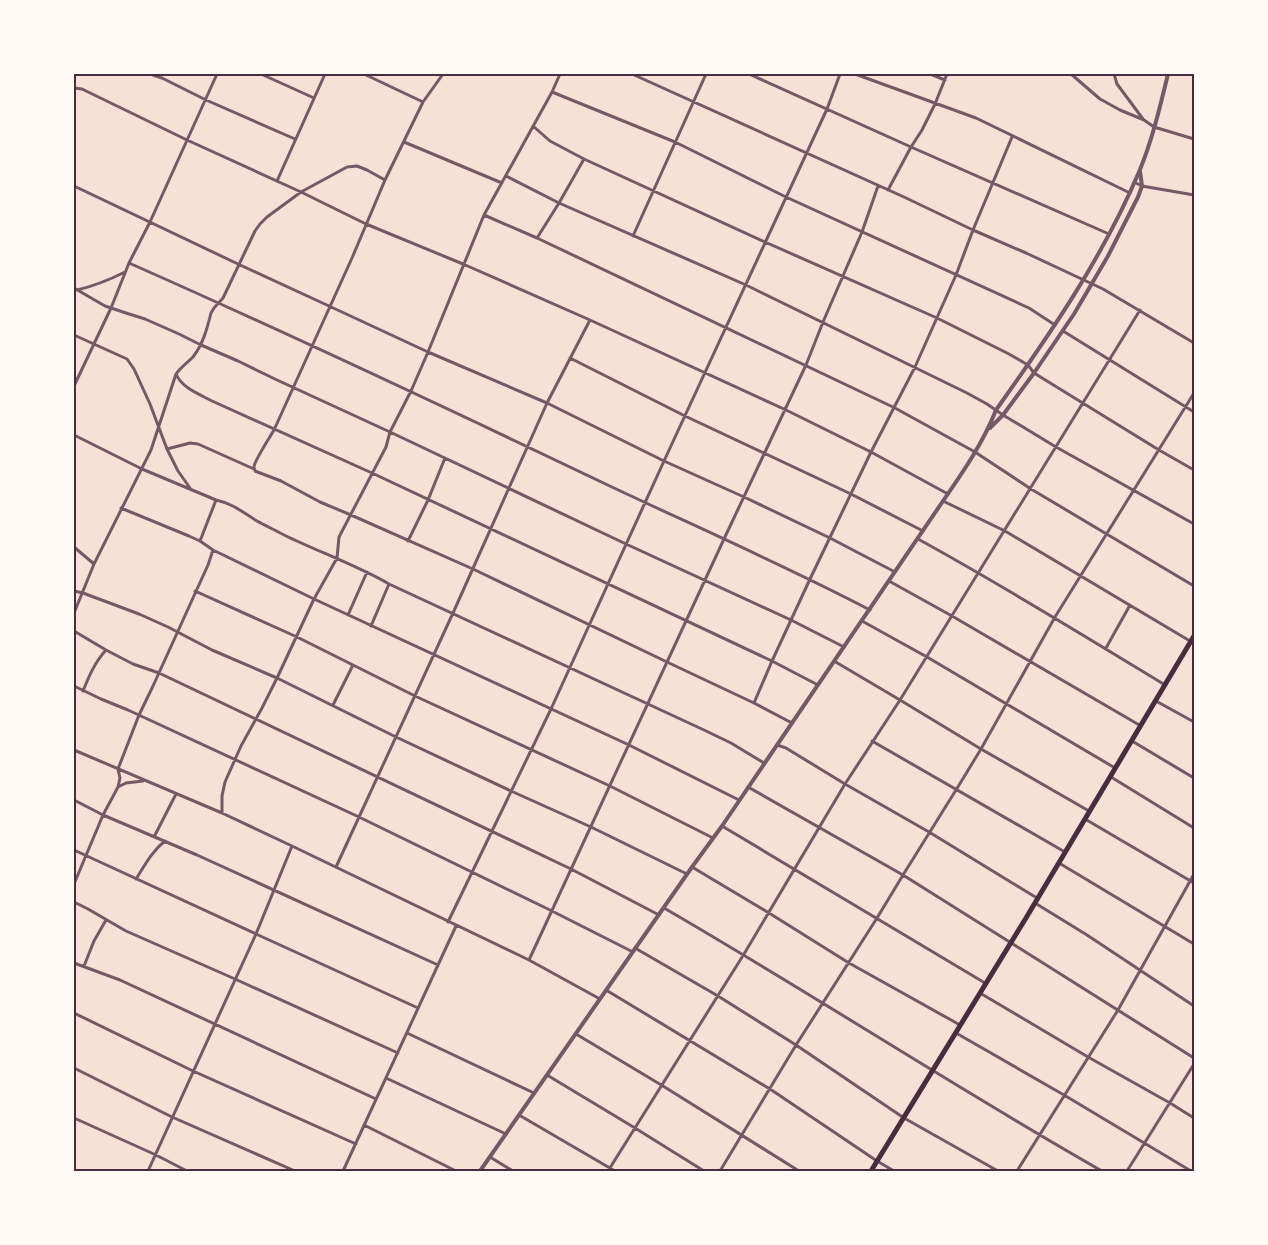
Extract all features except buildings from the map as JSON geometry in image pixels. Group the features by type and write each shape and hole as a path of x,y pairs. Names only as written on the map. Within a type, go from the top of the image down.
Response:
{"highway":[{"path":"871,1171 1142,726 1194,636"}],"street":[{"path":"150,74 295,139"},
{"path":"74,386 111,308 129,263 150,222 218,74"},
{"path":"261,74 314,98"},
{"path":"277,181 326,74"},
{"path":"364,74 423,102"},
{"path":"254,469 259,455 274,430 385,180 423,102 443,74"},
{"path":"222,813 222,796 225,782 240,746 277,678 314,599 337,558 340,537 386,448 390,432 428,352 484,215 560,74"},
{"path":"632,74 1084,280 1140,310 1194,343"},
{"path":"633,236 706,74"},
{"path":"749,74 911,148 1109,234"},
{"path":"448,922 570,668 684,416 827,109 840,74"},
{"path":"855,74 976,118 1130,193"},
{"path":"930,74 945,80"},
{"path":"888,190 922,130 947,74"},
{"path":"1071,74 1100,99 1120,110 1144,120 1154,127 1194,139"},
{"path":"1114,74 1117,84 1144,120"},
{"path":"480,1171 722,826 923,532 975,452 996,410 1028,366 1084,280 1140,171 1168,74"},
{"path":"74,88 82,89 366,224 463,264 705,372 871,452 948,494"},
{"path":"552,92 675,142 786,197 1029,308 1055,325"},
{"path":"533,126 550,141 584,159 842,277 937,318 1009,354 1028,366 1034,373 1194,470"},
{"path":"754,703 810,579 871,452 915,367 956,275 1012,137"},
{"path":"404,142 502,182"},
{"path":"537,238 584,159"},
{"path":"74,613 94,564 142,469 159,429 176,374 194,356 201,345 212,313 222,298 260,224 301,192 347,167 357,166 385,180"},
{"path":"988,429 1003,415 1034,373 1092,284 1123,229 1142,186 1140,171"},
{"path":"506,176 559,203 746,284 967,393 1056,447 1194,524"},
{"path":"1134,182 1142,186 1194,195"},
{"path":"74,186 428,352 547,403 664,461 830,538 895,572"},
{"path":"529,960 724,539 786,410 862,232 878,186"},
{"path":"484,215 537,238 894,408 975,452 1031,489 1194,586"},
{"path":"129,263 411,391 645,503 810,579 870,610"},
{"path":"75,289 91,287 125,272"},
{"path":"75,289 111,308 145,319 238,361 791,620 844,647"},
{"path":"609,1170 744,954 845,784 927,657 1140,310"},
{"path":"336,867 453,614 547,403 590,320"},
{"path":"1063,331 1194,412"},
{"path":"74,335 127,359 134,369 150,404 167,449 190,489"},
{"path":"570,358 684,416 851,494 923,532"},
{"path":"176,374 179,380 186,386 212,400 772,661 818,686"},
{"path":"720,1171 796,1045 878,918 981,749 1055,617 1194,393"},
{"path":"74,435 142,469 236,507 287,536 731,743 764,763"},
{"path":"167,449 190,443 198,444 281,481 320,502 473,569 792,723"},
{"path":"408,541 428,500 445,458"},
{"path":"200,541 216,500"},
{"path":"944,501 1005,531 1191,642"},
{"path":"121,508 200,541 213,550 314,599 629,745 739,800"},
{"path":"918,539 979,572 1165,685"},
{"path":"74,547 94,564"},
{"path":"74,884 118,787 120,778 118,769 139,714 208,565 213,550"},
{"path":"348,615 367,572"},
{"path":"889,581 1142,726"},
{"path":"372,626 390,584"},
{"path":"74,591 139,614 687,874"},
{"path":"196,591 297,637 415,696 610,786 713,838"},
{"path":"1106,648 1130,605"},
{"path":"862,621 927,657 1115,768"},
{"path":"74,631 133,664 158,673 492,832 572,868 659,914"},
{"path":"83,691 92,670 106,650"},
{"path":"834,662 981,749 1090,810"},
{"path":"333,705 352,665"},
{"path":"74,686 139,714 359,817 634,950 718,996 796,1045 904,1118 998,1171"},
{"path":"1156,701 1194,722"},
{"path":"872,741 1065,852"},
{"path":"1132,741 1194,778"},
{"path":"777,745 786,748 929,832 1036,900 1194,1006"},
{"path":"74,750 222,813 292,846 529,960 600,999"},
{"path":"1110,776 1194,828"},
{"path":"118,787 126,783 144,780"},
{"path":"748,787 903,875 1194,1058"},
{"path":"154,836 176,794"},
{"path":"74,800 438,965"},
{"path":"1085,819 1192,882"},
{"path":"722,826 985,983"},
{"path":"136,879 153,853 165,841"},
{"path":"148,1171 256,934 292,846"},
{"path":"74,850 418,1008"},
{"path":"1058,863 1194,944"},
{"path":"692,867 849,963 960,1025"},
{"path":"1017,1171 1118,1010 1192,882 1194,874"},
{"path":"74,902 138,937 398,1053"},
{"path":"664,908 744,954 1039,1136 1102,1171"},
{"path":"84,966 94,941 106,920"},
{"path":"343,1171 456,926"},
{"path":"74,962 120,980 376,1099"},
{"path":"606,990 770,1089 894,1171"},
{"path":"980,992 1194,1118"},
{"path":"74,1013 193,1071 356,1144"},
{"path":"407,1033 534,1094"},
{"path":"955,1033 1191,1171"},
{"path":"576,1034 799,1171"},
{"path":"1127,1171 1194,1064"},
{"path":"74,1068 172,1117 295,1171"},
{"path":"547,1076 704,1171"},
{"path":"386,1078 506,1134"},
{"path":"519,1115 609,1170 615,1171"},
{"path":"74,1118 187,1171"},
{"path":"364,1125 456,1171"},
{"path":"490,1157 514,1171"}]}
